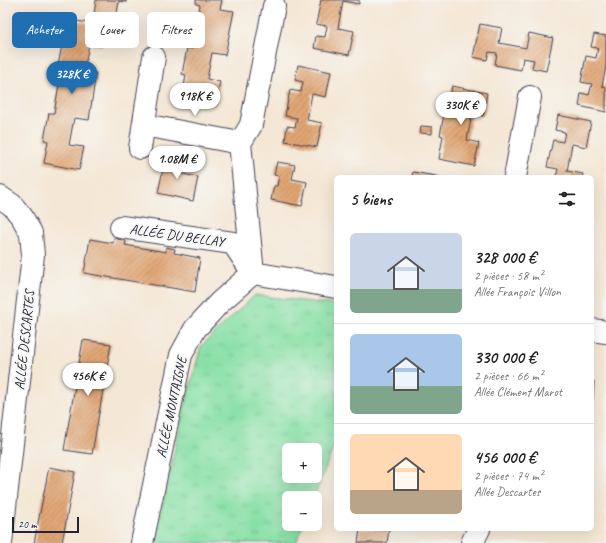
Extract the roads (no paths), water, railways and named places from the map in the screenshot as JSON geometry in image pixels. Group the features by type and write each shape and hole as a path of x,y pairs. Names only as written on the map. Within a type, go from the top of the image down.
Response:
{"street":[{"path":"274,6 252,125 240,143 253,273 334,287"},
{"path":"140,148 154,57"},
{"path":"515,175 530,97"},
{"path":"144,125 240,143"},
{"name":"ALLÉE DESCARTES","path":"0,197 12,205 22,217 31,233 33,255 1,543"},
{"name":"ALLÉE DU BELLAY","path":"121,227 233,243 253,273"},
{"name":"ALLÉE MONTAIGNE","path":"142,543 181,355 195,328 220,302 253,273"},
{"path":"594,330 606,332"},
{"path":"472,543 478,531"}]}
